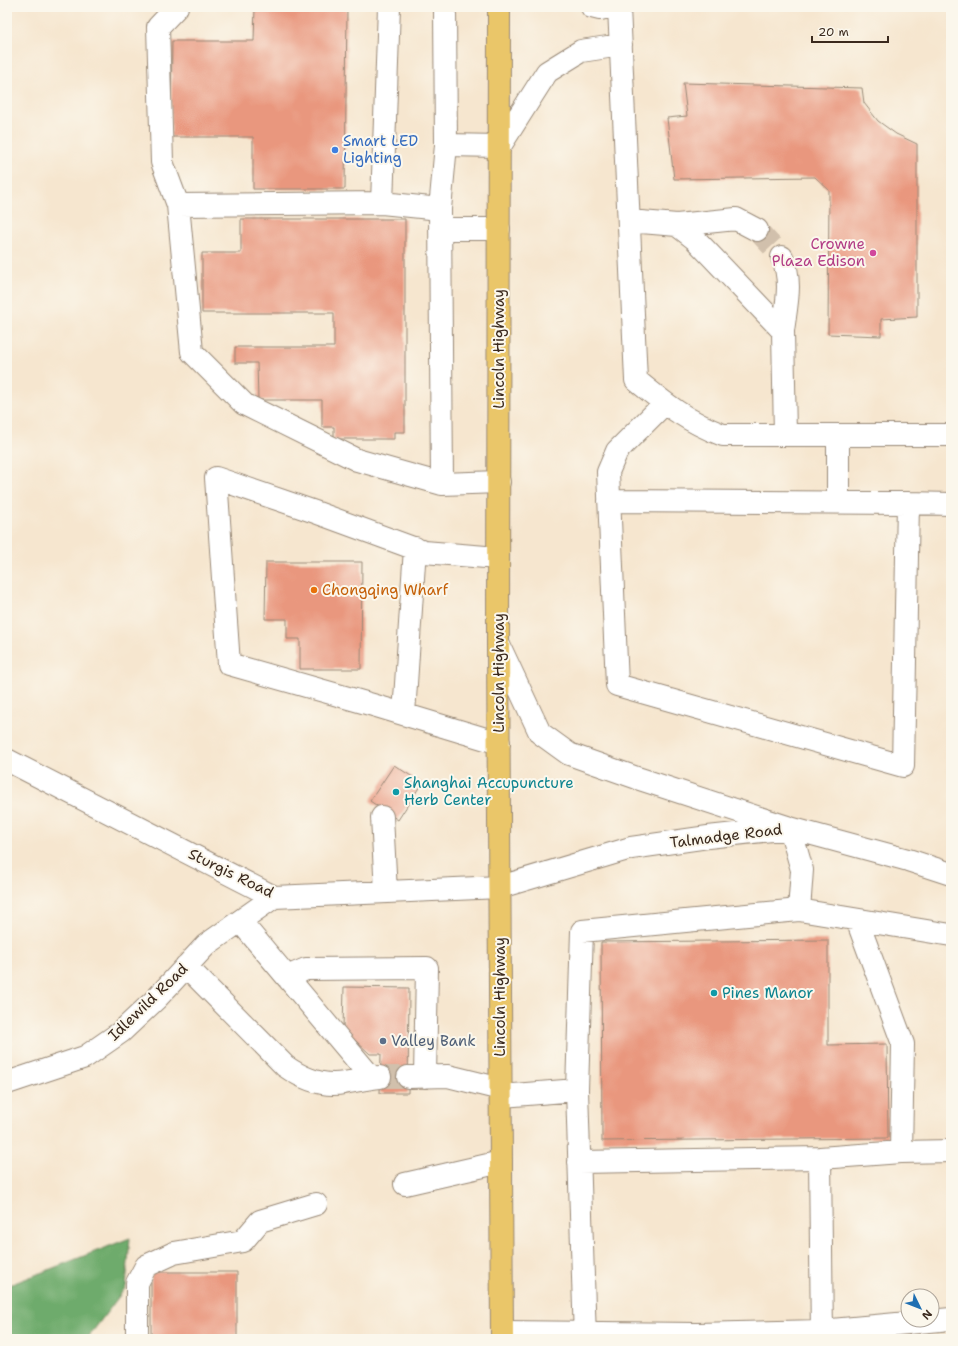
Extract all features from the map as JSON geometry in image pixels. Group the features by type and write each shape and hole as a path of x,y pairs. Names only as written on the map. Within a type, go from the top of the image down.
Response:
{"main road":[{"name":"Lincoln Highway","path":"499,7 500,146 498,643 502,1335"}],"street":[{"path":"177,7 158,27 162,162 178,205 192,352 244,404 357,460 442,484 499,482"},
{"path":"382,203 389,7"},
{"path":"442,484 440,219 446,145 445,7"},
{"path":"592,7 600,9 608,7"},
{"path":"619,7 636,380 664,404 701,427 723,436 951,434"},
{"path":"446,145 500,146 547,72 580,51 621,45"},
{"path":"178,205 382,203 440,219 499,229"},
{"path":"629,221 677,225 736,219 757,230"},
{"path":"677,225 695,239 783,331"},
{"path":"782,256 787,266 789,291 783,331 785,435"},
{"path":"664,404 617,451 608,472 617,685 903,766 908,503"},
{"path":"838,435 838,502"},
{"path":"498,558 424,552 216,478 229,664 499,743"},
{"path":"609,502 838,502 951,504"},
{"path":"404,714 415,548"},
{"path":"498,643 540,733 569,754 790,828 802,870 799,910"},
{"name":"Sturgis Road","path":"7,760 274,897 500,887"},
{"path":"382,817 386,892"},
{"name":"Talmadge Road","path":"500,887 631,848 708,837 790,828 908,860 951,874"},
{"name":"Idlewild Road","path":"7,1083 84,1057 121,1032 156,999 206,945 274,897"},
{"path":"585,1336 577,1090 582,931 799,910 951,935"},
{"path":"857,920 903,1044 901,1152"},
{"path":"186,966 285,1066 295,1073 310,1080 325,1084 342,1084 376,1077 287,977 240,921"},
{"path":"287,977 306,969 427,968 416,1077 448,1076 501,1092 577,1090"},
{"path":"579,1162 820,1158 901,1152 951,1151"},
{"path":"820,1158 822,1335"},
{"path":"405,1184 501,1162"},
{"path":"137,1339 137,1283 146,1266 174,1253 243,1241 260,1221 316,1204"},
{"path":"502,1335 822,1335 951,1319"}],"green space":[{"path":"130,1238 126,1287 87,1339 7,1339 7,1286"}],"building":[{"path":"255,7 347,7 345,189 253,189 253,137 171,137 172,41 254,41"},
{"name":"Crowne Plaza Edison","path":"683,83 862,88 864,103 878,121 896,134 917,144 917,317 881,319 881,336 828,334 829,190 815,177 674,179 667,118 687,116"},
{"path":"241,219 405,219 405,432 394,432 394,439 334,439 334,427 322,427 322,400 258,400 257,363 235,363 235,347 334,347 334,313 202,313 202,253 241,253"},
{"name":"Chongqing Wharf","path":"266,562 362,562 361,669 300,669 300,639 287,639 287,619 265,619"},
{"name":"Shanghai Accupuncture Herb Center","path":"394,765 422,783 398,820 370,801"},
{"name":"Pines Manor","path":"828,940 828,1045 887,1044 888,1138 602,1141 601,942"},
{"name":"Valley Bank","path":"344,987 409,988 408,1093 380,1093 381,1054 370,1054 343,1029"},
{"path":"151,1272 237,1272 237,1339 151,1339"}],"tunnel":[{"path":"757,230 782,257"},
{"path":"380,1077 408,1077"}],"place":[{"name":"Smart LED Lighting","path":"335,150"},
{"name":"Crowne Plaza Edison","path":"873,253"},
{"name":"Chongqing Wharf","path":"314,590"},
{"name":"Shanghai Accupuncture Herb Center","path":"396,792"},
{"name":"Pines Manor","path":"714,993"},
{"name":"Valley Bank","path":"383,1041"}]}
